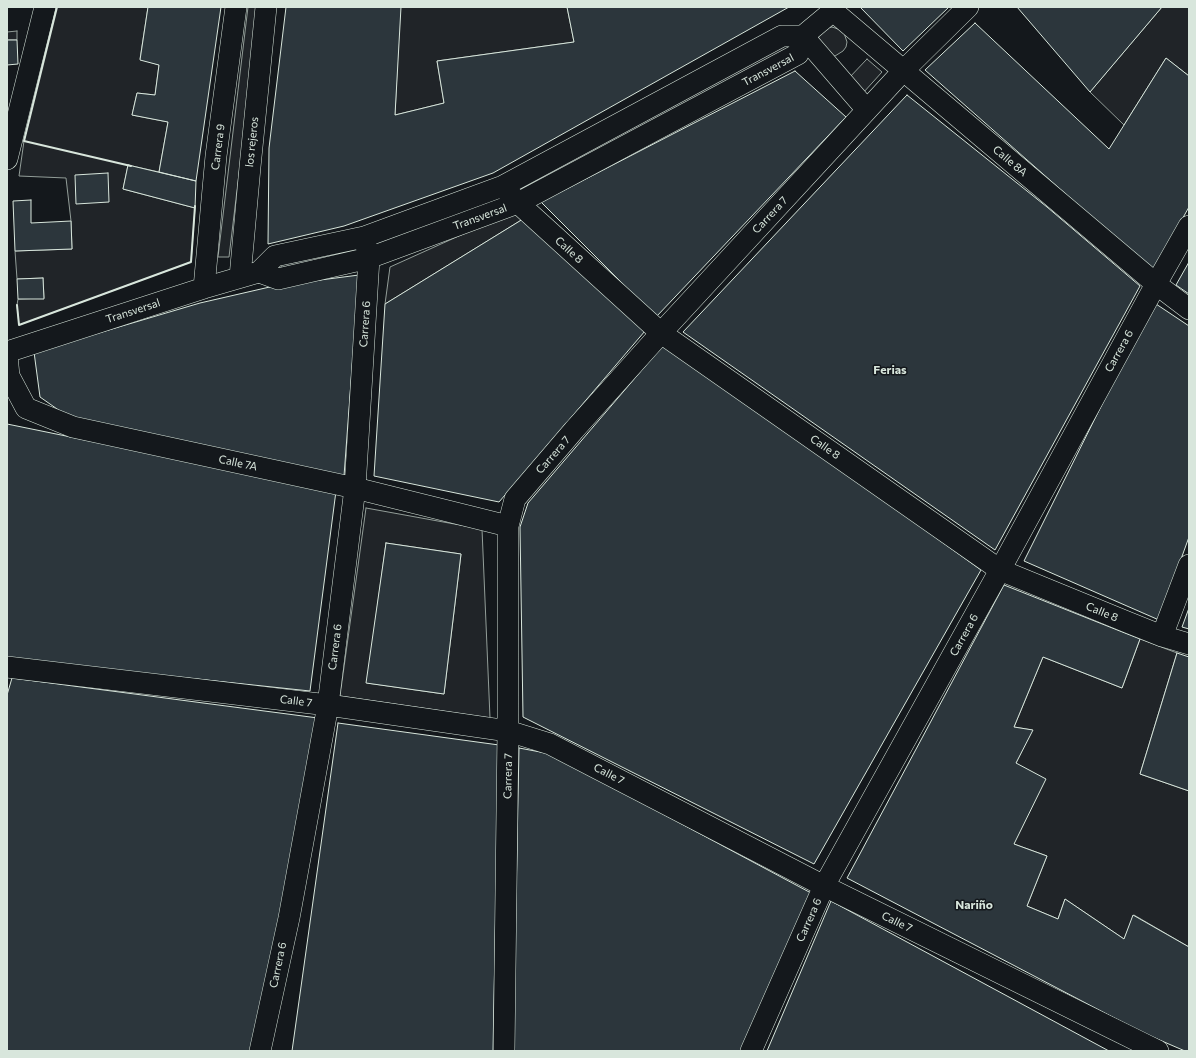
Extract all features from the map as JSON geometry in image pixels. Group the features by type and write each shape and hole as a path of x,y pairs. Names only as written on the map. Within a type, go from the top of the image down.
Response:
{"street":[{"path":"7,159 45,7"},
{"name":"Carrera 9","path":"204,288 216,156 236,7"},
{"name":"los rejeros","path":"250,274 250,167 266,7"},
{"name":"Carrera 7","path":"504,1051 508,731 508,526 515,498 661,332 903,71 968,7"},
{"path":"833,9 803,36 867,110"},
{"name":"Calle 8A","path":"833,9 903,71 1156,284 1189,309"},
{"name":"Transversal","path":"7,354 250,274 275,256 364,237 503,186 782,36 803,36 798,54 518,203 369,258 278,279 250,274"},
{"name":"Calle 8","path":"503,186 518,203 661,332 1000,570 1162,636 1189,644"},
{"name":"Carrera 6","path":"751,1051 824,886 1189,226"},
{"name":"Carrera 6","path":"260,1051 289,918 328,705 355,488 369,258 364,237"},
{"name":"Calle 7A","path":"7,354 10,376 26,408 73,427 355,488 508,526"},
{"path":"1162,636 1189,566"},
{"name":"Calle 7","path":"7,667 328,705 508,731 550,744 824,886 1158,1051"}],"shaded area":[{"path":"56,7 148,7 140,59 159,65 155,95 137,93 132,115 168,122 159,172 128,165 123,189 195,208 191,262 19,325 17,305 18,299 44,298 43,278 17,279 15,251 72,249 71,221 66,178 19,176 24,141"},
{"path":"248,7 259,7 229,257 218,257"},
{"path":"400,7 567,7 574,42 437,61 444,103 395,115"},
{"path":"1162,7 1189,7 1189,76 1166,58 1124,125 1090,92"},
{"path":"832,27 841,30 844,33 847,42 843,51 835,56 830,56 818,38 827,28"},
{"path":"17,31 17,40 7,40 7,32"},
{"path":"789,39 796,50 517,195 512,189"},
{"path":"867,59 882,72 863,93 848,79"},
{"path":"512,212 523,219 385,304 390,267"},
{"path":"361,244 363,252 282,270 280,262"},
{"path":"366,508 482,529 490,718 340,696","holes":["386,543 461,554 444,694 367,683"]},
{"path":"1140,639 1177,653 1140,774 1189,791 1189,947 1134,915 1124,939 1065,899 1058,919 1027,906 1047,856 1014,844 1016,763 1032,730 1014,727 1043,657 1122,688"}],"building":[{"path":"148,7 221,7 196,181 159,172 168,122 132,115 137,93 155,95 159,65 140,60"},
{"path":"286,7 401,7 395,115 444,103 437,61 574,42 567,7 789,7 493,173 344,226 268,244 269,148"},
{"path":"860,7 949,7 903,51"},
{"path":"1017,7 1162,7 1090,92"},
{"path":"975,23 1109,149 1166,58 1189,76 1189,207 1153,271 925,70"},
{"path":"7,40 17,40 18,64 7,65"},
{"path":"795,71 846,117 656,317 541,202"},
{"path":"907,95 1047,207 1140,286 995,550 683,332"},
{"path":"128,165 196,181 195,208 123,189"},
{"path":"108,173 109,202 76,204 75,175"},
{"path":"31,200 31,223 71,221 72,249 15,251 13,201"},
{"path":"523,219 645,331 499,502 374,476 385,304"},
{"path":"1189,262 1189,294 1176,285"},
{"path":"359,275 344,476 77,423 40,397 34,352 200,303 274,286"},
{"path":"43,278 44,299 18,299 17,279"},
{"path":"1153,302 1189,326 1189,537 1159,620 1024,561"},
{"path":"665,343 981,570 814,864 523,717 520,527 528,503"},
{"path":"7,424 336,491 310,691 7,659"},
{"path":"386,543 461,554 444,694 366,683"},
{"path":"1004,585 1140,639 1122,688 1043,657 1014,727 1033,730 1016,763 1046,779 1014,844 1047,856 1027,906 1058,919 1065,899 1124,939 1133,915 1189,947 1189,1051 1185,1051 1141,1032 847,878"},
{"path":"1189,608 1189,629 1182,627"},
{"path":"1177,653 1189,657 1189,791 1140,774"},
{"path":"12,678 318,718 268,1051 7,1051 7,695"},
{"path":"338,723 499,745 493,1051 292,1051"},
{"path":"519,748 551,754 811,893 743,1051 513,1051"},
{"path":"831,901 1109,1051 767,1051"}],"wall":[{"path":"57,7 24,141 131,166"},
{"path":"17,305 19,325 191,262 195,206"}],"district":[{"name":"Ferias","path":"890,370"},
{"name":"Nariño","path":"974,905"}]}
